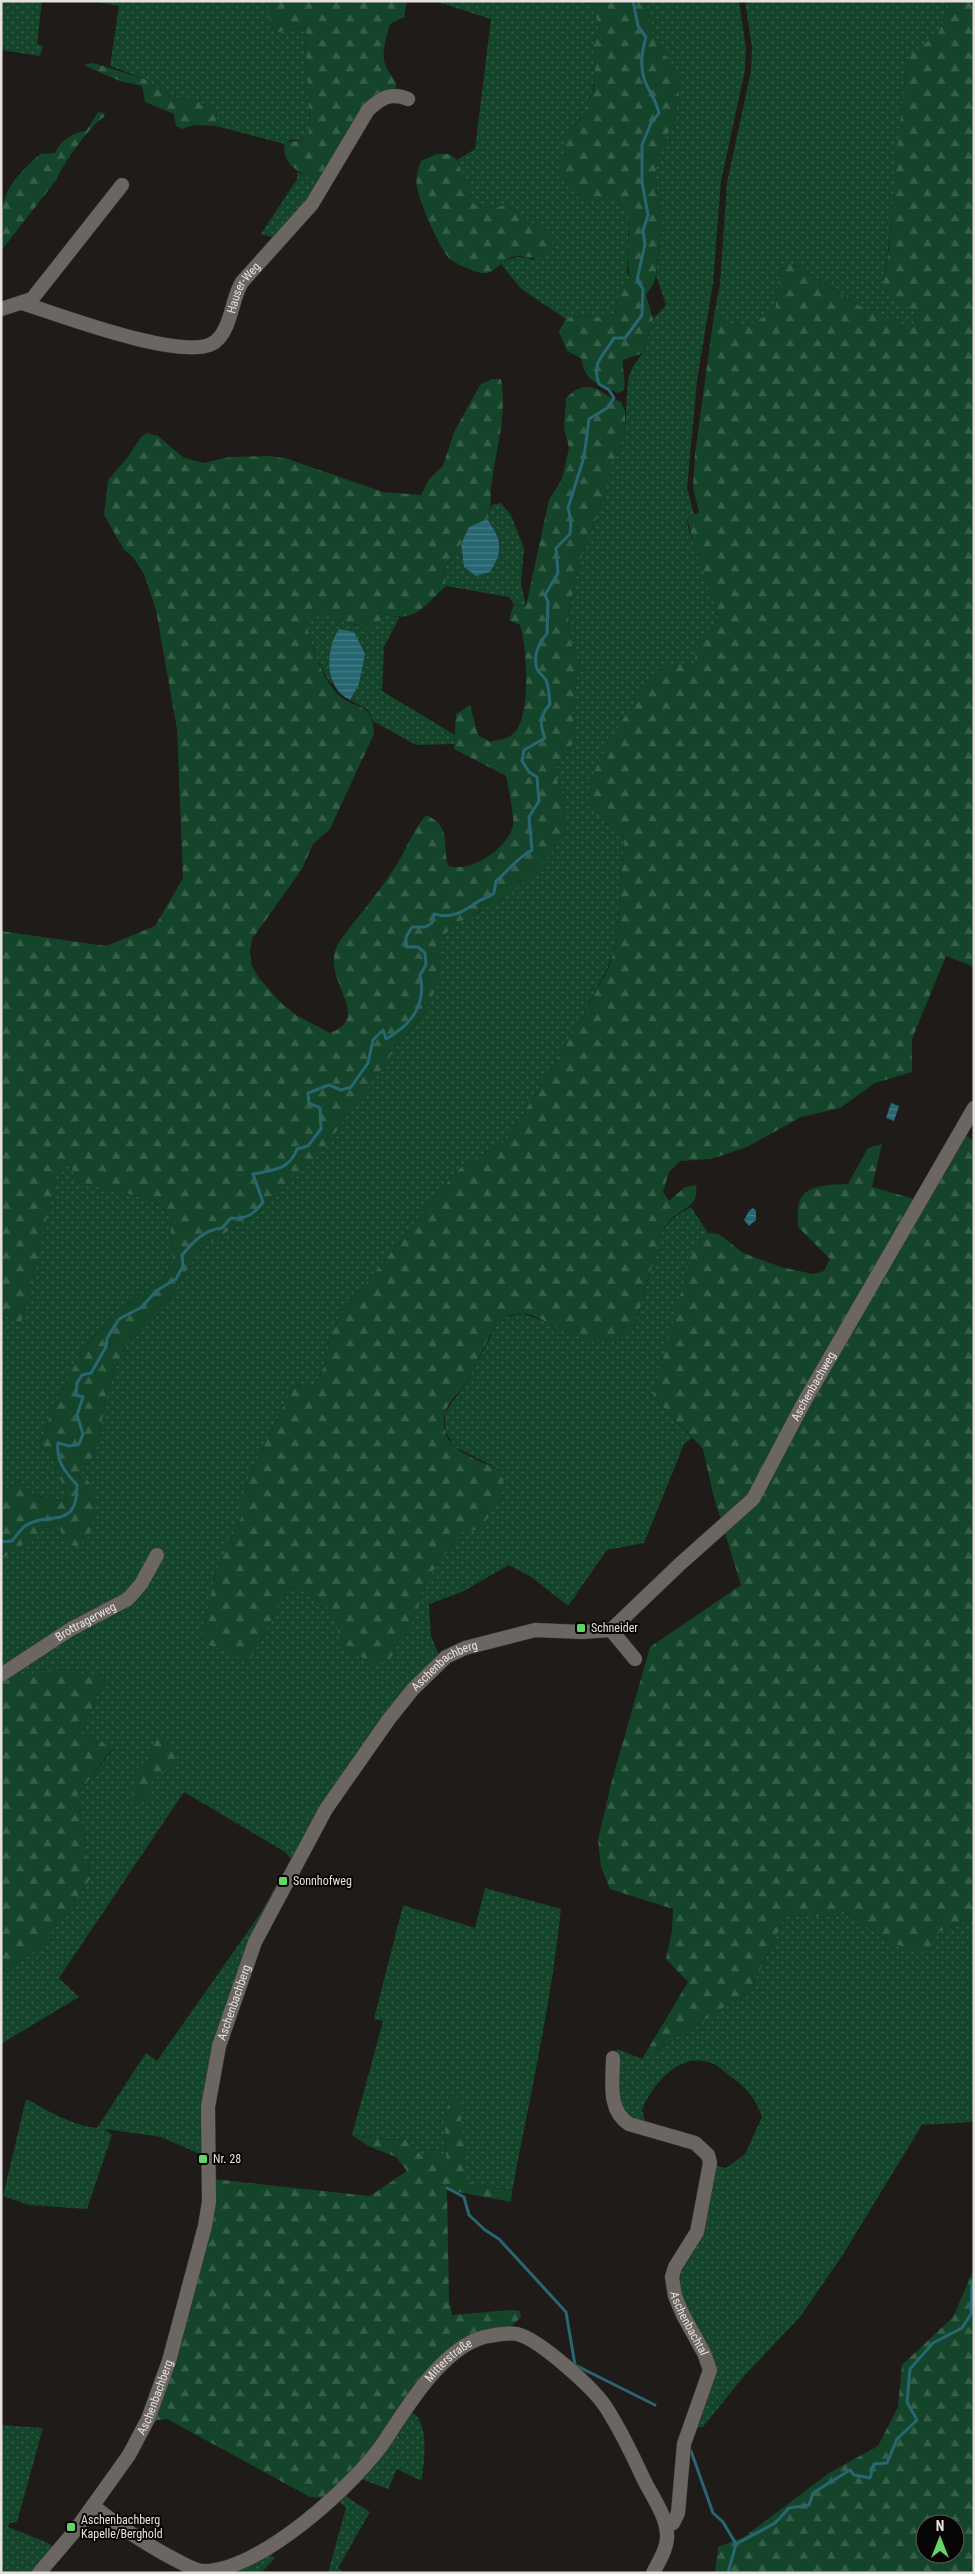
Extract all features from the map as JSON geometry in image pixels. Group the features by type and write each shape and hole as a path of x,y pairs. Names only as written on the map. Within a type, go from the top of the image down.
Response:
{"street":[{"name":"Hauser-Weg","path":"22,303 154,344 191,348 213,344 224,332 235,297 242,282 312,204 368,110 380,98 390,95 408,98"},
{"path":"1,309 32,300 122,185"},
{"name":"Aschenbachweg","path":"611,1630 680,1564 753,1499 802,1404 974,1108"},
{"name":"Brottragerweg","path":"1,1675 72,1629 128,1599 141,1584 157,1555"},
{"name":"Aschenbachberg","path":"38,2573 65,2544 140,2439 168,2361 205,2226 209,2202 208,2107 219,2046 240,1983 263,1925 286,1887 326,1809 389,1718 431,1670 446,1656 465,1648 535,1630 582,1632 611,1630"},
{"path":"611,1630 635,1659"},
{"name":"Aschenbachtal","path":"613,2058 614,2104 620,2119 629,2124 695,2143 708,2155 710,2164 697,2232 675,2267 672,2280 683,2315 704,2353 710,2370 684,2444 678,2513 667,2532"},
{"name":"Mitterstraße","path":"93,2506 138,2539 200,2572 227,2570 248,2563 259,2558 300,2530 339,2496 367,2466 410,2402 446,2361 473,2341 507,2334 521,2335 533,2342 585,2383 601,2400 633,2456 667,2532"},
{"path":"652,2573 666,2546 667,2532"}],"green space":[{"path":"1,1 42,1 37,44 43,46 40,56 1,50"},
{"path":"94,1 268,1 268,15 275,33 307,27 305,38 310,124 307,140 290,140 284,144 216,126 217,113 195,99 172,98 145,79 110,66 119,6"},
{"path":"268,1 407,1 404,17 390,24 384,49 385,64 397,86 390,92 322,182 301,173 295,168 286,157 284,150 285,142 307,140 310,124 305,38 307,27 275,33 268,15"},
{"path":"434,1 591,1 598,23 598,34 593,42 595,72 592,93 579,121 568,133 611,198 627,205 629,213 627,272 631,278 618,296 615,314 604,317 578,316 566,319 521,289 501,264 517,257 534,260 531,224 517,216 514,209 509,207 484,207 474,204 457,160 475,149 491,19"},
{"path":"591,1 646,1 651,31 678,78 679,96 674,121 658,155 655,177 662,221 656,275 654,283 646,295 653,319 643,353 623,360 624,390 618,393 599,385 589,377 583,366 582,359 567,351 559,331 566,319 572,317 604,317 615,314 621,289 631,277 628,264 629,223 627,205 611,198 580,200 566,184 560,168 568,133 579,121 593,91 595,72 593,42 598,34 598,23"},
{"path":"646,1 739,1 746,49 745,70 721,181 713,283 697,381 687,488 694,514 687,518 688,527 719,616 698,648 694,663 679,665 605,823 621,832 624,840 616,944 608,967 581,1020 507,1140 467,1163 455,1173 341,1314 330,1338 327,1361 314,1387 294,1385 249,1477 242,1500 242,1516 216,1572 201,1639 249,1662 288,1589 298,1588 331,1609 343,1645 353,1653 373,1663 416,1616 425,1582 462,1532 502,1471 455,1447 445,1431 445,1413 469,1378 497,1324 506,1317 521,1313 547,1322 572,1335 634,1329 662,1231 673,1218 691,1207 708,1233 699,1242 653,1396 692,1438 684,1444 644,1543 607,1550 568,1606 533,1578 509,1565 462,1592 429,1604 431,1636 443,1664 416,1691 330,1811 266,1927 223,2047 202,2155 161,2137 105,2129 112,2135 87,2209 29,2205 3,2196 26,2099 69,2121 97,2128 146,2053 157,2061 260,1914 291,1859 285,1852 184,1792 59,1978 79,1997 1,2044 1,1971 39,1950 91,1878 77,1796 113,1749 81,1734 106,1675 1,1679 1,1560 46,1527 60,1528 81,1473 92,1458 98,1444 108,1388 117,1364 133,1333 170,1298 201,1248 262,1210 426,1011 443,937 454,924 482,911 566,802 558,784 556,768 576,739 572,713 579,663 571,643 568,619 575,580 588,536 606,495 608,467 619,452 625,430 628,379 633,366 643,353 653,319 666,305 656,275 662,221 655,177 658,155 674,121 679,96 678,78 651,31"},
{"path":"745,1 951,1 938,34 907,63 891,229 883,285 914,309 918,319 910,329 858,305 794,264 787,264 780,270 775,310 759,320 745,325 730,324 714,315 720,284 727,182 751,71 752,48"},
{"path":"951,1 974,1 974,967 946,956 912,1039 912,1072 875,1083 840,1108 801,1117 747,1147 711,1159 680,1161 669,1172 663,1192 669,1201 685,1187 696,1185 695,1197 690,1205 672,1218 662,1231 634,1329 628,1334 605,1340 588,1339 565,1332 532,1315 523,1313 506,1317 500,1322 490,1336 469,1378 447,1408 444,1429 448,1439 460,1451 502,1471 504,1489 481,1529 462,1532 425,1582 416,1616 388,1662 373,1663 353,1653 343,1645 330,1609 298,1588 288,1589 249,1662 205,1643 201,1639 216,1572 242,1516 242,1500 249,1477 294,1385 314,1387 327,1361 330,1338 341,1314 455,1173 467,1163 507,1140 581,1020 609,967 616,944 624,840 621,832 605,822 592,809 588,797 589,786 595,770 616,730 641,692 664,667 694,663 697,648 719,616 697,556 687,518 699,512 693,488 695,454 714,315 730,324 745,325 759,320 775,310 780,270 787,264 794,264 858,305 910,328 918,319 914,309 896,304 883,285 889,248 896,157 907,63 913,52 938,34"},
{"path":"93,63 145,79 172,98 195,99 217,113 216,126 194,125 182,129 176,126 174,114 145,102 142,86 120,81 83,65"},
{"path":"98,112 105,113 104,117 98,121 78,145 57,179 1,251 1,219 10,187 27,166 40,154 55,153 68,138 76,133 86,131"},
{"path":"437,154 449,154 457,160 474,204 484,207 509,206 514,208 517,216 546,230 553,240 547,255 543,258 512,257 487,273 469,269 448,257 430,224 416,184 421,161"},
{"path":"297,172 322,182 278,239 261,234 297,179"},
{"path":"492,379 501,379 503,405 501,430 491,486 490,509 487,519 469,527 461,544 444,567 446,586 425,606 412,615 404,617 384,614 374,630 317,613 306,619 314,650 328,682 341,697 368,712 373,724 374,734 330,829 313,844 302,869 252,939 250,951 251,964 259,978 280,1002 296,1015 330,1033 342,1026 347,1018 348,1009 336,976 334,964 336,947 401,858 414,832 426,815 440,824 443,830 448,866 467,866 487,857 504,843 509,835 513,826 513,817 506,776 454,749 456,714 470,705 478,735 490,742 510,736 515,732 520,723 524,711 526,664 520,625 509,620 514,604 526,606 549,500 562,479 569,448 564,428 566,398 574,391 588,387 594,388 621,402 625,411 625,430 619,452 609,467 606,495 588,536 575,580 568,618 571,643 579,663 572,713 576,739 556,768 558,784 566,802 565,832 557,846 537,870 509,895 454,924 443,937 437,985 426,1011 401,1041 320,1154 262,1210 201,1248 170,1298 133,1333 117,1364 108,1388 98,1444 92,1458 81,1473 93,1487 96,1512 89,1537 77,1547 65,1543 60,1528 46,1528 1,1560 1,1492 20,1481 34,1495 64,1501 66,1488 56,1474 54,1456 40,1445 51,1413 82,1350 115,1313 163,1279 173,1262 170,1218 160,1205 142,1197 79,1182 69,1164 60,1162 21,1324 1,1313 1,931 106,946 155,926 183,878 177,729 156,610 144,574 132,556 124,550 104,515 108,480 127,458 141,437 147,433 158,436 183,457 203,463 230,457 270,456 288,459 383,492 421,495 429,479 443,466 454,432 480,385"},
{"path":"501,503 511,515 524,548 521,583 526,606 514,604 509,597 446,586 444,567 461,544 464,567 490,572 498,557 500,545 496,533 487,519 492,505"},
{"path":"316,613 329,615 358,626 384,613 399,618 384,647 382,691 455,735 454,744 416,745 373,721 368,710 350,700 359,684 330,659 332,685 312,646 306,619"},
{"path":"963,1132 974,1142 974,1918 939,1932 928,1954 891,1943 843,1911 835,1917 786,1915 750,1991 642,2059 688,1982 666,1959 672,1931 673,1909 610,1889 601,1867 598,1840 611,1784 650,1647 741,1585 713,1494 703,1449 653,1396 690,1259 699,1242 708,1233 719,1234 743,1253 781,1267 813,1274 824,1271 830,1259 798,1227 799,1203 802,1196 812,1188 819,1186 848,1184 868,1148 882,1144 872,1187 921,1201"},
{"path":"59,1162 69,1164 79,1182 142,1197 160,1205 170,1217 173,1262 163,1279 115,1313 82,1350 51,1413 40,1445 54,1456 56,1474 66,1488 64,1501 34,1495 20,1481 1,1492 1,1313 21,1324"},
{"path":"53,1670 106,1675 81,1734 113,1748 77,1796 91,1878 39,1950 1,1971 1,1679"},
{"path":"159,1736 168,1741 177,1760 151,1780 151,1799 133,1806 132,1797 136,1778"},
{"path":"485,1888 561,1909 546,2015 512,2191 467,2182 445,2126 446,2166 422,2155 406,2139 392,2140 352,2135 383,2021 374,2019 403,1905 475,1928"},
{"path":"843,1911 891,1943 939,1932 974,1918 974,2122 922,2125 842,2256 800,2317 744,2376 703,2427 692,2428 708,2384 674,2279 714,2165 726,2168 745,2154 762,2117 750,2094 741,2085 716,2065 699,2061 688,2062 678,2066 668,2073 652,2090 642,2110 646,2124 620,2114 615,2075 617,2049 642,2059 750,1991 786,1915 835,1917"},
{"path":"459,2096 467,2182 512,2191 511,2202 447,2190 449,2300 452,2315 511,2310 520,2311 521,2317 507,2331 472,2339 331,2499 310,2497 167,2419 152,2421 213,2179 370,2196 407,2171 396,2157 368,2146 352,2135 392,2140 406,2139 422,2155 433,2150 446,2166 445,2126 449,2100"},
{"path":"974,2269 974,2573 715,2573 718,2547 744,2537 829,2473 878,2446 898,2407 902,2365 953,2317"},
{"path":"413,2413 422,2425 424,2434 424,2465 421,2481 397,2469 388,2489 361,2479 407,2415"},
{"path":"1,2425 43,2428 17,2522 10,2523 8,2527 52,2546 52,2554 33,2573 1,2573"},
{"path":"345,2496 370,2512 338,2568 344,2573 328,2573 346,2508 339,2501"},
{"path":"271,2555 275,2558 261,2573 231,2573 249,2567"}],"water":[{"path":"487,519 498,539 498,557 490,572 476,576 464,567 461,544 469,527"},
{"path":"339,629 354,632 365,654 359,684 350,700 341,695 335,687 329,668 331,647"},
{"path":"891,1103 899,1106 894,1121 886,1118"},
{"path":"753,1208 756,1211 756,1220 749,1226 744,1220"}],"waterway":[{"path":"1,1542 12,1541 25,1526 43,1519 60,1517 72,1509 76,1500 77,1485 62,1466 58,1455 58,1443 69,1446 79,1444 83,1434 77,1415 83,1397 76,1395 77,1383 82,1375 91,1373 106,1347 107,1338 119,1319 142,1307 156,1291 176,1279 183,1266 182,1255 200,1237 210,1231 222,1228 231,1218 246,1217 256,1210 263,1202 253,1174 274,1170 285,1165 294,1156 297,1149 308,1146 321,1129 320,1108 309,1103 308,1093 329,1085 341,1090 351,1087 368,1063 373,1040 383,1030 386,1039 403,1027 415,1013 421,995 420,975 426,965 425,953 418,947 406,947 406,937 412,927 425,927 432,923 434,914 446,916 457,914 492,895 496,881 517,860 532,850 529,817 539,801 537,777 529,772 522,761 524,750 545,738 542,720 544,712 550,704 547,682 536,666 539,646 547,634 548,602 545,595 558,573 556,548 570,534 571,521 568,508 584,457 589,419 607,408 614,398 609,390 599,384 596,370 597,365 614,338 625,338 642,315 643,289 637,280 645,244 643,231 648,215 642,182 642,145 651,123 659,113 643,75 642,56 646,37 638,26 633,1"},
{"path":"447,2188 464,2197 469,2215 485,2230 499,2239 566,2312 575,2365 655,2405"},
{"path":"728,2573 736,2544 775,2523 789,2508 809,2505 813,2493 850,2470 854,2475 870,2478 874,2464 887,2463 897,2439 917,2420 907,2402 910,2369 933,2343 962,2328 971,2314 972,2282 974,2280"},
{"path":"691,2451 713,2513 723,2522 736,2544"}],"place":[{"name":"Schneider","path":"581,1628"},
{"name":"Sonnhofweg","path":"283,1881"},
{"name":"Nr. 28","path":"203,2159"},
{"name":"Aschenbachberg Kapelle/Berghold","path":"71,2527"}]}
